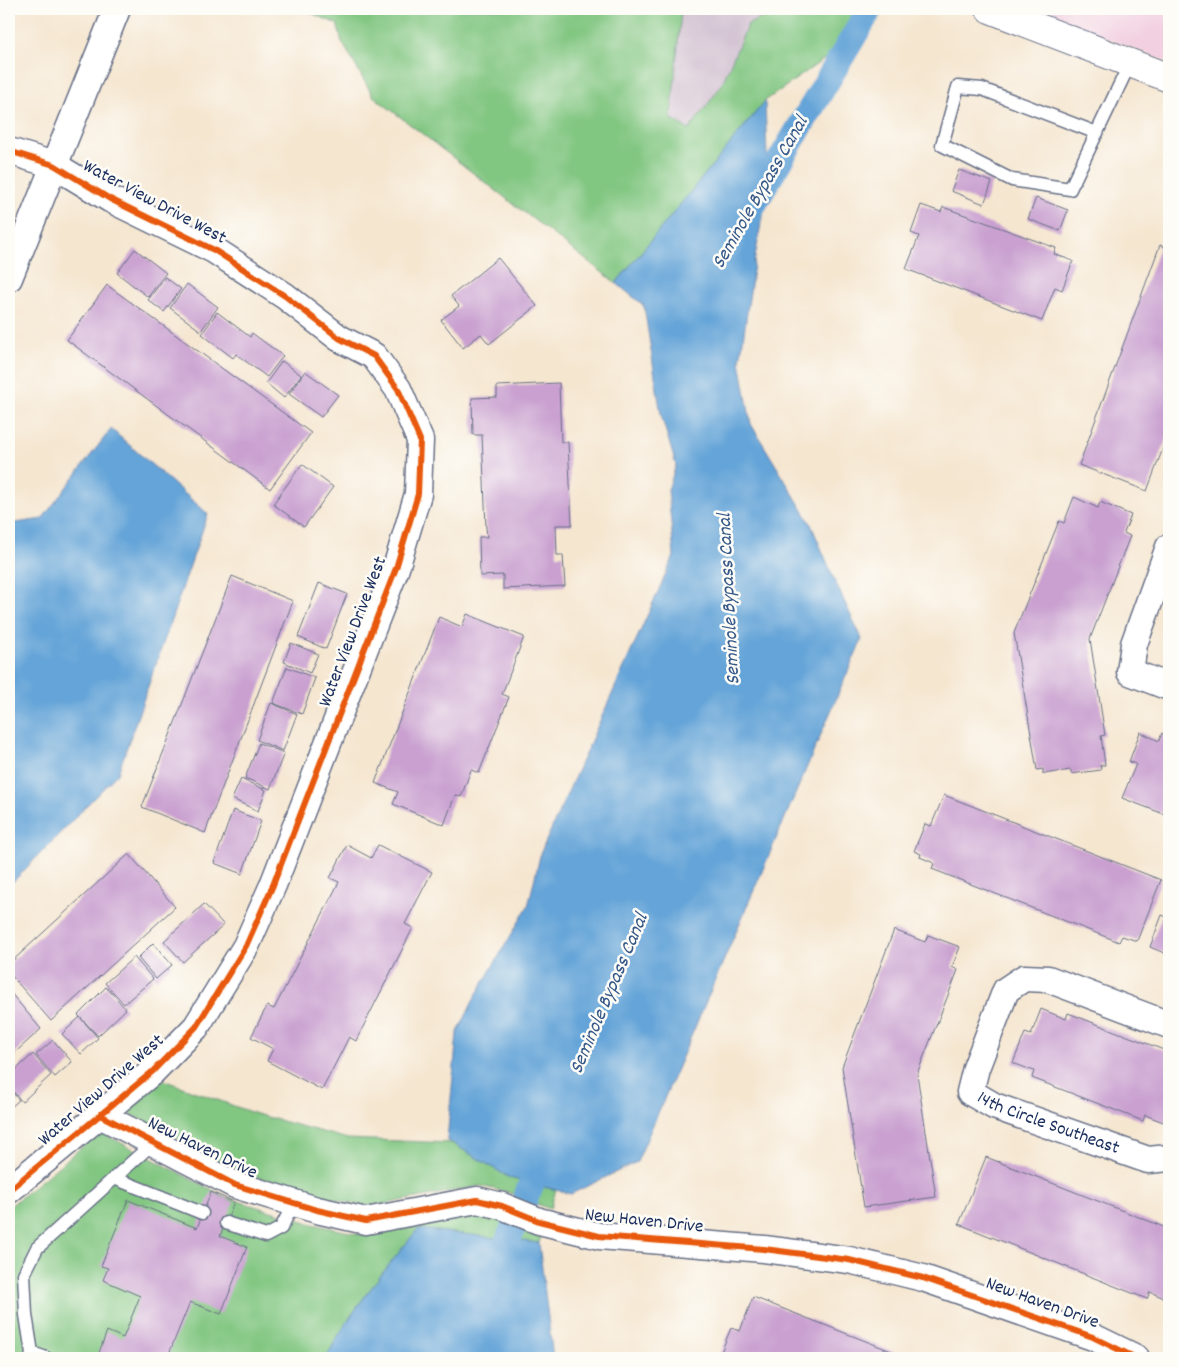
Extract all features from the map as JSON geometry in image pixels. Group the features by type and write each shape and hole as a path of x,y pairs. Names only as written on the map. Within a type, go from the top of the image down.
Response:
{"street":[{"path":"9,278 117,9"},
{"path":"992,9 1169,78"},
{"name":"Water View Drive West","path":"9,151 54,166 110,199 214,250 285,296 339,338 374,356 398,389 420,440 418,494 396,568 273,885 246,946 196,1027 152,1072 9,1190"},
{"path":"1169,547 1134,644 1130,672 1169,688"},
{"name":"14th Circle Southeast","path":"1169,1025 1048,979 1024,978 1006,990 976,1068 970,1092 994,1106 1148,1160 1169,1158"},
{"name":"New Haven Drive","path":"100,1115 235,1185 366,1222 477,1200 502,1206 539,1221 599,1236 764,1249 849,1260 923,1278 1093,1337 1136,1358"}],"lane":[{"path":"1097,133 982,89 958,87 942,146 1012,180 1070,189 1097,133 1130,63"},
{"path":"46,1358 32,1356 26,1315 24,1274 37,1248 153,1143"},
{"path":"114,1178 202,1213"},
{"path":"226,1223 266,1236 281,1228 294,1203"}],"shaded area":[{"path":"677,9 783,9 748,24 721,86 689,130 671,118 681,12"},
{"path":"1031,9 1169,9 1169,62"}],"green space":[{"path":"301,9 677,9 681,12 671,118 689,130 721,86 748,24 783,9 852,9 860,14 837,50 765,101 616,283 373,96 342,42 337,24"},
{"path":"163,1080 256,1114 348,1139 452,1143 510,1178 556,1190 550,1209 507,1192 480,1186 368,1207 321,1196 240,1172 125,1111"},
{"path":"100,1132 228,1198 313,1224 367,1236 476,1215 497,1219 541,1237 539,1243 418,1229 357,1307 326,1358 9,1358 9,1207"}],"water":[{"path":"765,101 768,185 755,257 740,361 751,424 810,522 862,639 637,1162 571,1194 510,1178 447,1140 457,1034 475,997 528,906 541,852 674,556 668,490 676,465 661,415 644,306 616,283"},
{"path":"111,429 208,514 118,773 9,886 9,524 42,519"},
{"path":"418,1229 539,1243 553,1358 326,1358 357,1307"}],"building":[{"path":"959,170 992,182 984,204 951,191"},
{"path":"1036,198 1068,210 1060,231 1028,219"},
{"path":"921,205 941,212 943,207 1056,248 1054,254 1073,261 1062,290 1055,287 1042,321 906,269 919,236 911,233"},
{"path":"1160,245 1169,249 1169,432 1147,491 1079,465"},
{"path":"135,249 166,273 148,297 117,273"},
{"path":"498,258 537,306 489,344 481,334 463,348 441,320 459,306 451,296"},
{"path":"165,277 181,289 164,312 148,300"},
{"path":"187,284 218,307 201,331 170,308"},
{"path":"107,285 311,433 270,489 67,340"},
{"path":"217,312 250,337 252,333 283,356 267,377 236,354 233,358 202,334"},
{"path":"282,361 301,375 284,398 266,383"},
{"path":"305,371 338,395 321,417 289,394"},
{"path":"559,383 561,442 568,442 572,525 556,525 557,555 563,555 565,586 503,589 503,575 480,576 479,537 487,537 482,435 473,435 472,398 497,397 497,386"},
{"path":"302,464 333,487 304,527 273,504"},
{"path":"1074,497 1098,508 1100,502 1131,515 1124,533 1130,536 1090,639 1105,735 1101,736 1105,765 1100,765 1101,770 1071,774 1071,770 1043,774 1043,769 1037,770 1014,633 1059,521 1064,523"},
{"path":"232,576 293,601 205,833 142,807"},
{"path":"319,583 347,594 326,649 298,637"},
{"path":"467,614 524,637 502,694 509,697 479,773 471,770 461,797 455,795 444,825 393,804 398,792 375,783 439,617 462,627"},
{"path":"291,643 318,654 310,673 284,662"},
{"path":"287,667 315,678 302,714 273,703"},
{"path":"271,703 297,714 283,751 257,740"},
{"path":"1140,732 1159,741 1162,733 1169,736 1169,816 1122,798 1136,764 1129,762"},
{"path":"259,743 284,753 270,789 245,778"},
{"path":"241,779 266,790 258,811 232,799"},
{"path":"944,795 1161,880 1137,941 1122,936 1119,942 932,869 934,863 920,857 921,854 914,851 925,824 931,826"},
{"path":"233,810 261,821 242,874 214,863"},
{"path":"347,845 371,858 378,845 432,872 405,924 413,928 356,1041 349,1037 322,1090 267,1061 273,1049 251,1037 267,1006 274,1009 339,882 330,878"},
{"path":"129,854 175,907 51,1021 9,973 9,964"},
{"path":"204,904 224,925 183,962 164,941"},
{"path":"1162,915 1169,918 1169,955 1150,947"},
{"path":"894,930 925,942 928,935 960,947 952,967 958,970 917,1074 936,1197 864,1207 842,1067"},
{"path":"153,943 172,965 156,979 138,958"},
{"path":"134,957 153,979 124,1004 105,983"},
{"path":"106,987 126,1009 98,1036 78,1015"},
{"path":"9,991 41,1029 9,1058"},
{"path":"1041,1009 1066,1019 1068,1013 1169,1052 1169,1114 1166,1123 1145,1115 1143,1121 1032,1078 1034,1071 1013,1063 1025,1033 1031,1035"},
{"path":"80,1017 98,1038 81,1054 62,1034"},
{"path":"53,1040 72,1062 55,1077 36,1055"},
{"path":"33,1054 51,1075 22,1102 9,1086 9,1076"},
{"path":"9,1088 19,1100 9,1109"},
{"path":"986,1157 1169,1229 1169,1300 1150,1292 1147,1299 959,1224"},
{"path":"211,1192 234,1202 220,1236 247,1247 221,1314 190,1302 168,1356 174,1358 97,1358 107,1331 123,1338 140,1296 103,1280 108,1268 101,1266 128,1200 197,1228"},
{"path":"753,1297 909,1358 719,1357 731,1328 740,1331"}],"waterway":[{"name":"Seminole Bypass Canal","path":"751,209 870,9"},
{"name":"Seminole Bypass Canal","path":"495,1272 545,1151"}],"cycle path":[{"path":"9,151 54,165 110,199 214,250 285,296 339,338 374,356 398,389 420,440 418,494 396,568 273,885 246,946 196,1027 152,1072 9,1190"},
{"path":"100,1115 235,1185 317,1210 366,1221 477,1200 502,1206 539,1221 599,1236 764,1249 849,1260 923,1278 1093,1337 1136,1358"}]}
